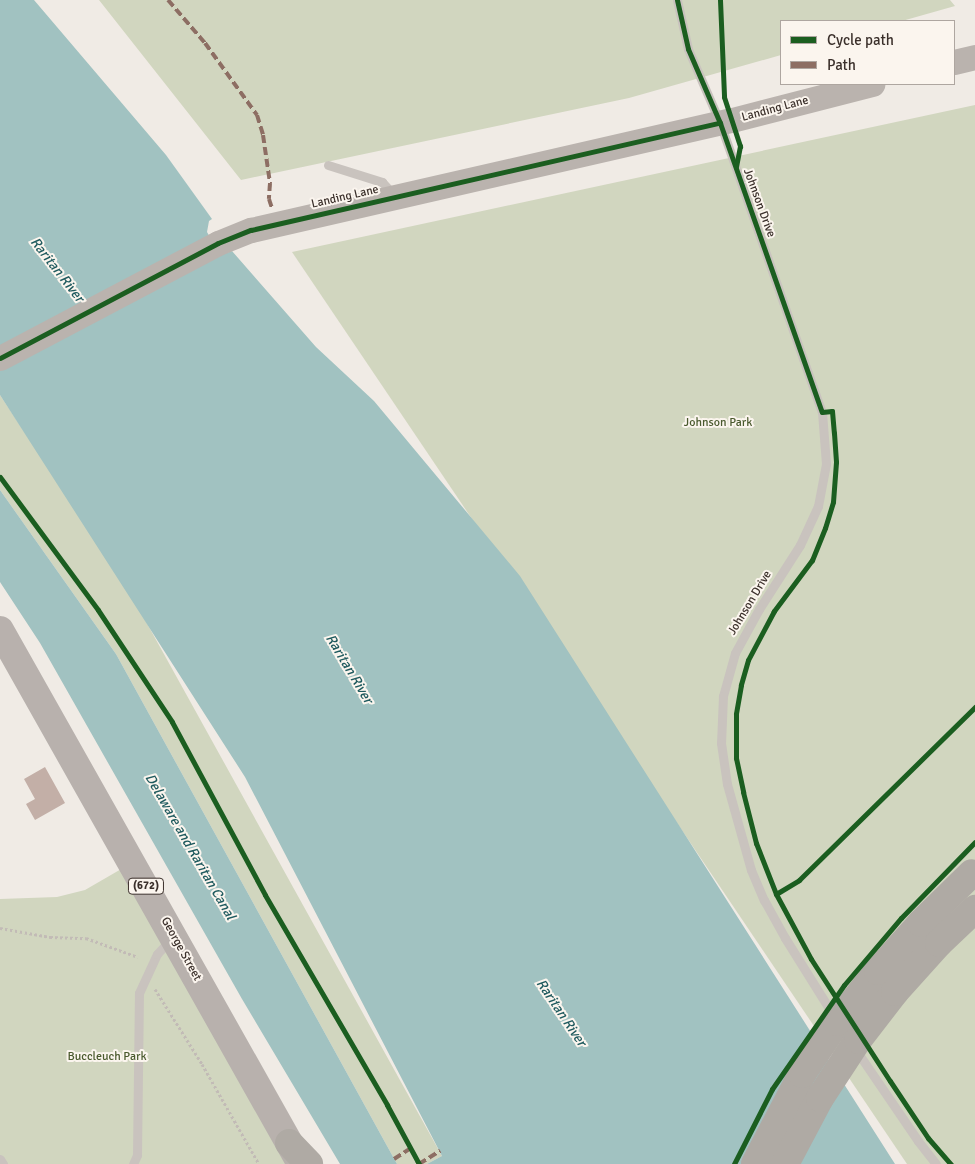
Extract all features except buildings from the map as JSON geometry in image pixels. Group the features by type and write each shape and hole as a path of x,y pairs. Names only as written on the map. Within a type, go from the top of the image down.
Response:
{"highway":[{"path":"755,1164 802,1074 837,1022 884,964 921,923 974,872"},
{"path":"785,1164 820,1098 858,1040 895,992 939,942 975,909"},
{"path":"295,1153 309,1164"}],"main road":[{"name":"George Street","path":"0,630 295,1153"}],"street":[{"path":"955,62 975,57"},
{"name":"Landing Lane","path":"0,358 218,242 278,222 720,123 868,85"}],"lane":[{"name":"Johnson Drive","path":"677,0 688,48 720,123 820,402 826,450 824,483 811,522 800,545 759,609 736,653 728,674 721,720 721,743 727,784 748,860 764,900 784,938 918,1141 936,1164"},
{"path":"328,164 382,182 395,196"},
{"path":"134,1164 137,1155 139,993 157,954 173,936"},
{"path":"0,1159 3,1164"}],"path":[{"path":"0,928 50,937 86,938 138,958"},
{"path":"155,989 202,1064 259,1164"}],"green space":[{"path":"99,0 950,0 955,6 906,20 780,20 780,55 629,98 241,180"},
{"name":"Johnson Park","path":"975,105 975,1164 907,1164 292,252"},
{"path":"0,395 129,591 442,1156 427,1164 397,1164 116,654 0,490"},
{"name":"Buccleuch Park","path":"123,868 289,1164 0,1164 0,899 57,897 85,890"}],"water":[{"name":"Raritan River","path":"0,0 34,0 166,155 212,219 209,221 207,232 220,255 232,251 316,347 374,401 520,576 895,1164 427,1164 442,1156 245,777 0,395"},
{"name":"Delaware and Raritan Canal","path":"0,490 116,654 397,1164 340,1164 242,999 40,643 0,582"}],"marked path":[{"path":"168,0 205,43 257,115 263,135 270,183 269,199 272,208"},
{"path":"394,1159 411,1148"},
{"path":"417,1161 419,1164 440,1151"}],"cycle path":[{"path":"677,0 688,49 720,123 822,412 832,411 834,433 836,462 833,502 825,528 812,560 774,611 748,660 741,685 736,714 736,758 743,792 756,843 776,894 811,959 928,1138 951,1164"},
{"path":"720,0 724,97 740,146 736,167"},
{"path":"0,358 218,243 251,230 720,123"},
{"path":"0,477 98,610 172,722 265,895 387,1105 419,1164"},
{"path":"776,894 799,880 975,707"},
{"path":"734,1164 772,1089 844,985 901,918 975,842"}]}
